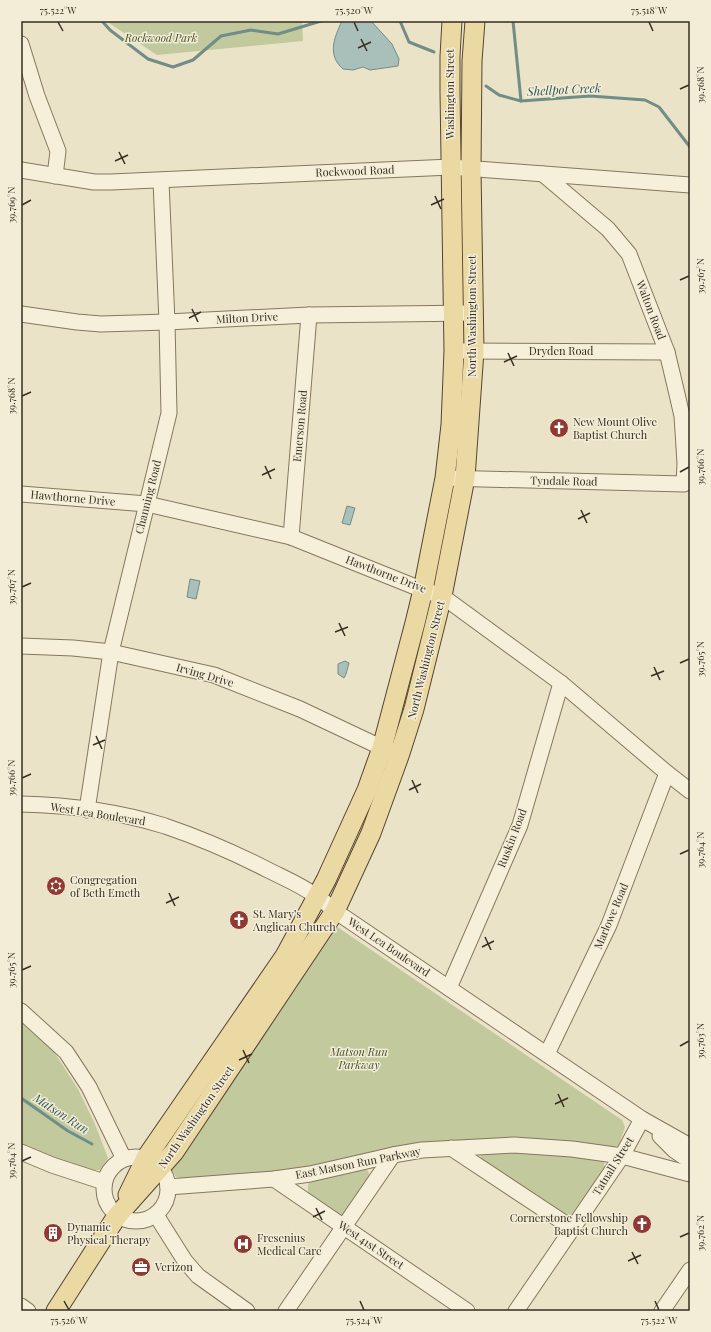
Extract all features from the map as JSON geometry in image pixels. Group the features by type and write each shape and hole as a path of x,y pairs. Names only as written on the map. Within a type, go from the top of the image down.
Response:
{"main road":[{"name":"Washington Street","path":"451,167 450,56 452,21"},
{"name":"North Washington Street","path":"153,1163 174,1152 335,911 371,833 399,756 414,709 442,596 465,478 474,351 471,169 472,84 475,21"},
{"name":"North Washington Street","path":"56,1311 153,1163 285,956 316,896 326,880 367,790 382,748 423,590 445,478 451,426 454,351 451,167"}],"street":[{"path":"21,44 37,96 58,151 55,176"},
{"name":"Rockwood Road","path":"21,170 94,182 161,181 451,167 690,185"},
{"name":"Walton Road","path":"543,174 608,229 629,254 667,352 682,416 685,463 684,484"},
{"name":"Channing Road","path":"87,810 111,652 169,414 161,181"},
{"name":"Milton Drive","path":"21,314 101,324 309,315 474,312"},
{"name":"Emerson Road","path":"291,537 309,315"},
{"name":"Dryden Road","path":"454,351 667,352"},
{"name":"Tyndale Road","path":"445,478 684,484"},
{"name":"Hawthorne Drive","path":"21,494 147,504 291,537 423,590 442,596 561,683 690,791"},
{"name":"Irving Drive","path":"21,646 73,648 111,652 214,675 300,709 399,756"},
{"name":"Ruskin Road","path":"449,988 520,825 561,683"},
{"name":"Marlowe Road","path":"547,1054 609,924 667,773"},
{"name":"West Lea Boulevard","path":"21,804 87,810 142,820 164,826 202,840 248,860 316,896 335,911 642,1119 690,1146"},
{"path":"21,1011 66,1052 89,1087 124,1159"},
{"name":"West Lea Boulevard","path":"642,1119 674,1150 690,1161"},
{"name":"Tatnall Street","path":"516,1311 622,1156 642,1119"},
{"name":"East Matson Run Parkway","path":"168,1187 274,1179 335,1169 393,1155 451,1148 514,1145 572,1149 622,1156 690,1174"},
{"path":"451,1148 572,1228"},
{"path":"21,1152 52,1165 104,1182"},
{"path":"286,1311 393,1155"},
{"path":"135,1157 153,1163 166,1177 168,1187 165,1202 156,1215 147,1220 137,1222 117,1216 110,1210 105,1201 103,1192 104,1182 111,1168 124,1159 135,1157"},
{"name":"West 41st Street","path":"274,1179 467,1311"},
{"path":"156,1215 185,1261 198,1276 247,1311"},
{"path":"662,1311 690,1270"},
{"path":"21,1306 28,1311"}],"green space":[{"name":"Rockwood Park","path":"106,21 302,21 303,41 157,55"},
{"name":"Matson Run Parkway","path":"333,924 622,1120 625,1127 619,1145 609,1150 570,1144 338,1163 195,1181 176,1177 169,1166"},
{"path":"21,1023 54,1052 78,1089 94,1122 108,1158 100,1170 82,1170 21,1144"},
{"path":"514,1152 558,1154 599,1160 604,1162 605,1168 569,1218 482,1164 480,1153"},
{"path":"365,1169 368,1171 370,1177 345,1213 342,1215 339,1215 308,1193 308,1184 311,1180"}],"water":[{"path":"342,21 371,21 392,44 399,59 398,66 370,70 363,67 353,70 343,69 338,64 334,52 335,40"},
{"path":"347,506 355,508 350,525 342,523"},
{"path":"190,579 200,581 196,599 187,597"},
{"path":"345,661 349,663 344,678 338,674 338,664"}],"waterway":[{"path":"102,21 110,30 148,59 173,67 193,60 221,36 251,30 278,34 321,21"},
{"path":"400,21 409,42 434,52"},
{"name":"Shellpot Creek","path":"513,21 521,101 590,96 645,100 659,107 690,147"},
{"path":"486,86 499,95 521,101"},
{"name":"Matson Run","path":"21,1098 68,1131 92,1144"}],"place":[{"name":"New Mount Olive Baptist Church","path":"559,428"},
{"name":"Congregation of Beth Emeth","path":"56,886"},
{"name":"St. Mary’s Anglican Church","path":"239,920"},
{"name":"Cornerstone Fellowship Baptist Church","path":"642,1224"},
{"name":"Dynamic Physical Therapy","path":"53,1233"},
{"name":"Fresenius Medical Care","path":"243,1244"},
{"name":"Verizon","path":"141,1267"}]}
